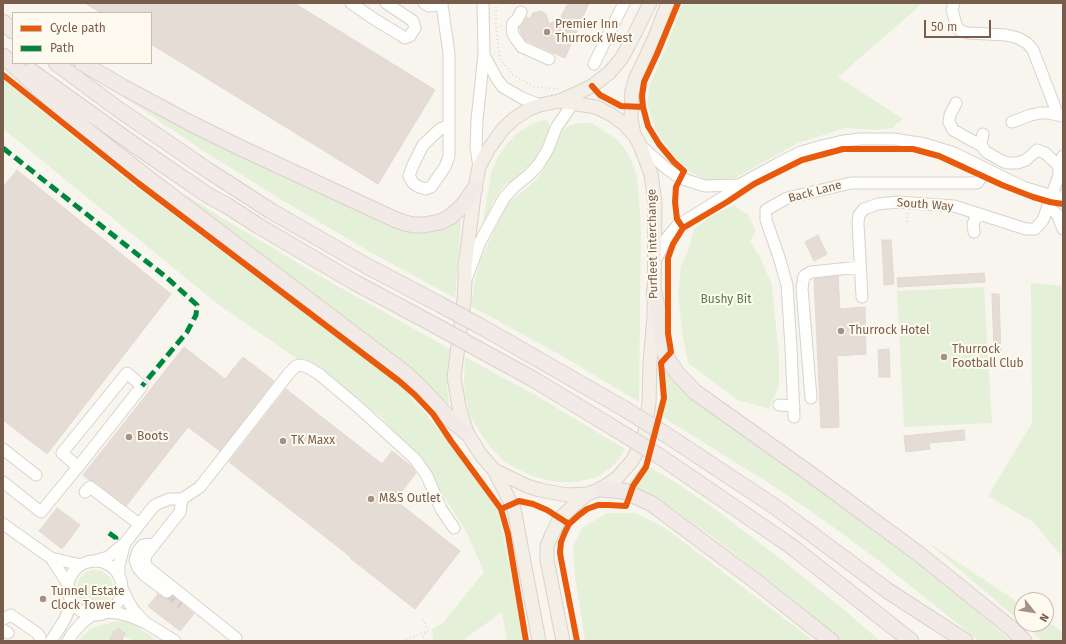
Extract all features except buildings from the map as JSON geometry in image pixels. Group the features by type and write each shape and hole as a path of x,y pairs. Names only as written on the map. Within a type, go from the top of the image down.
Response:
{"highway":[{"path":"3,12 12,17"},
{"path":"3,22 12,29"},
{"path":"3,51 12,57"},
{"path":"3,56 52,101 138,171 405,373 420,386 451,420 468,433"},
{"path":"21,64 133,144 209,196 226,205 257,226 354,282 533,379 659,456 791,546 911,641"},
{"path":"57,64 118,109 271,211 365,265 480,326 623,408 665,434 774,506 888,591 964,641"},
{"path":"84,64 190,123 394,219 414,225 440,222 450,217 458,210 475,188"},
{"path":"654,292 666,357 677,373 695,392 919,554 1012,629 1024,641"},
{"path":"602,489 624,491 652,504 760,585 831,641"},
{"path":"888,591 945,641"}],"main road":[{"path":"559,101 592,86 609,73 621,59 650,3"},
{"path":"638,140 631,118 632,91 635,80 655,37 668,3"},
{"name":"Purfleet Interchange","path":"559,101 573,102 596,107 607,112 624,124 638,140 651,174 655,203 654,316 650,363 649,402 642,444 632,461 617,478 602,489 587,494 567,495 527,486 494,470 481,455 468,433 459,407 454,377 464,301 465,266 479,167 488,150 503,130 520,115 540,105 559,101"},
{"path":"494,470 514,509 539,641"},
{"path":"563,641 547,560 547,546 560,518 587,494"}],"street":[{"path":"351,3 405,38 410,36 415,28 413,21 386,3"},
{"path":"424,3 429,6 442,4 449,53 449,125 449,156 445,167 431,187 426,189 419,187 413,183 409,176 413,165 423,145 440,130 449,125"},
{"path":"479,167 476,147 477,120 484,54 483,3"},
{"path":"594,64 624,3"},
{"path":"954,3 952,10 957,28 961,31 1018,38 1027,43 1033,50 1061,115"},
{"path":"521,12 513,23 513,34 522,47 549,60"},
{"path":"484,54 497,79 503,87 522,98 540,105"},
{"path":"465,281 480,242 504,198 539,164 548,148 556,128 573,102"},
{"path":"956,103 950,115 949,122 953,130 982,146 986,152 1004,162 1017,164 1026,160 1037,150 1061,161"},
{"path":"1012,122 1031,114 1048,113 1061,115"},
{"path":"982,146 981,142 983,134"},
{"path":"654,264 666,239 677,226 730,193 740,185 779,163 801,152 843,141 860,139 894,139 925,144 954,153 1023,187 1058,196"},
{"path":"638,140 666,168 680,178 689,182 705,186 740,185"},
{"name":"South Way","path":"862,297 858,223 859,215 864,209 878,204 898,202 954,206 1026,229 1034,228 1043,220 1048,207 1058,196 1061,161"},
{"name":"Back Lane","path":"779,406 794,412 787,285 766,220 766,210 787,198 851,183 977,183 988,170"},
{"path":"1048,207 1057,214 1063,229"},
{"path":"974,232 973,224 980,214"},
{"path":"811,398 802,288 804,276 811,272 860,267"},
{"path":"176,641 146,623 132,617 118,613 106,612 88,614 81,611 71,600 69,594 68,584 72,574 81,565 108,557 125,543 153,507 169,499 182,499 200,487 296,366 301,365 319,374 357,406 415,459 427,476 441,509 454,528"},
{"path":"3,482 41,512 78,467 142,386 127,373 62,453 78,467"},
{"path":"3,449 36,475"},
{"path":"85,492 90,487 105,503 139,524"},
{"path":"182,499 180,512 146,555 146,566 236,638"},
{"path":"3,524 50,558 68,584"},
{"path":"106,612 117,603 120,596 119,564 125,543"},
{"path":"154,544 143,544 138,551 135,560 138,568 144,575 167,592"},
{"path":"50,558 81,565"},
{"path":"94,561 102,562 114,569 135,612 146,623"},
{"path":"51,641 65,619 71,600"},
{"path":"182,604 205,621 217,622"},
{"path":"68,641 81,624 93,614"},
{"path":"3,619 11,616 37,633 40,637 40,641"}],"path":[{"path":"496,3 496,30 500,59 514,75 535,87 556,89 564,86"},
{"path":"423,619 428,631"},
{"path":"402,641 428,631"},
{"path":"421,641 428,631"}],"green space":[{"path":"683,3 923,3 838,77 903,119 893,128 876,130 845,128 798,143 735,178 708,181 689,171 672,154 655,128 647,105 650,84"},
{"path":"3,80 132,184 400,385 433,422 498,511 524,641 507,641 502,612 462,641 433,641 432,629 443,623 484,572 467,533 423,463 379,415 219,305 7,132 3,128"},
{"path":"128,94 427,232 436,231 460,220 455,298 370,252 205,152 125,98"},
{"path":"546,120 549,122 549,130 539,153 525,170 505,185 499,192 493,202 481,231 492,170 498,157 516,134 533,123"},
{"path":"578,123 592,123 616,139 625,149 632,162 637,177 641,227 639,402 564,357 471,306 475,278 480,261 501,215 509,202 534,182 543,171 559,135 567,127"},
{"path":"188,196 318,275 450,349 447,369 448,406 185,199"},
{"name":"Bushy Bit","path":"734,205 748,215 756,231 750,242 760,257 772,285 779,356 779,385 769,409 738,400 688,363 683,338 678,295 681,266 689,249 694,229 711,216"},
{"path":"1031,283 1063,286 1063,558 1033,522 988,496 1032,423"},
{"name":"Thurrock Football Club","path":"984,287 992,423 904,427 897,291"},
{"path":"465,357 537,396 625,449 619,459 609,469 595,478 576,482 557,482 535,477 517,469 501,459 490,447 470,415 465,397"},
{"path":"663,363 718,415 901,550 1011,641 979,641 887,567 832,526 775,487 661,416 665,398"},
{"path":"643,463 712,507 842,608 880,641 841,641 805,609 718,541 658,498 641,490 627,486"},
{"path":"607,513 636,513 665,528 813,641 585,641 575,577 573,546 582,528"},
{"path":"926,541 1014,600 1014,616"},
{"path":"99,570 108,575 112,581 112,595 108,601 99,606 91,606 82,601 78,595 77,584 82,575 88,571"},
{"path":"119,621 127,622 136,626 158,641 133,641 124,636 125,633 118,628 115,632 114,631 109,641 77,641 91,629"},
{"path":"1054,626 1063,632 1063,641 1043,641 1032,632 1054,632"}],"tunnel":[{"path":"167,592 182,604"}],"marked path":[{"path":"3,148 166,277 197,305 196,315 187,332 142,386"},
{"path":"109,533 116,538 115,543"}],"cycle path":[{"path":"678,3 644,82 642,96 648,126 659,144 674,162 684,171 676,187 675,202 677,219 683,228"},
{"path":"3,75 138,183 399,381 433,414 501,509 508,534 526,641"},
{"path":"592,86 600,95 621,106 643,107"},
{"path":"577,641 561,559 561,542 569,524 587,509 598,505 626,506 633,486 646,467 664,398 661,363 671,352 668,333 668,258 673,244 683,228 754,184 802,160 843,149 913,149 939,156 1002,185 1033,197 1063,204"},
{"path":"501,509 519,501 533,504 547,510 569,524"}],"place":[{"name":"Premier Inn Thurrock West","path":"547,32"},
{"name":"Thurrock Hotel","path":"841,331"},
{"name":"Thurrock Football Club","path":"944,357"},
{"name":"Boots","path":"129,437"},
{"name":"TK Maxx","path":"283,441"},
{"name":"M&S Outlet","path":"371,499"},
{"name":"Tunnel Estate Clock Tower","path":"43,599"}]}
